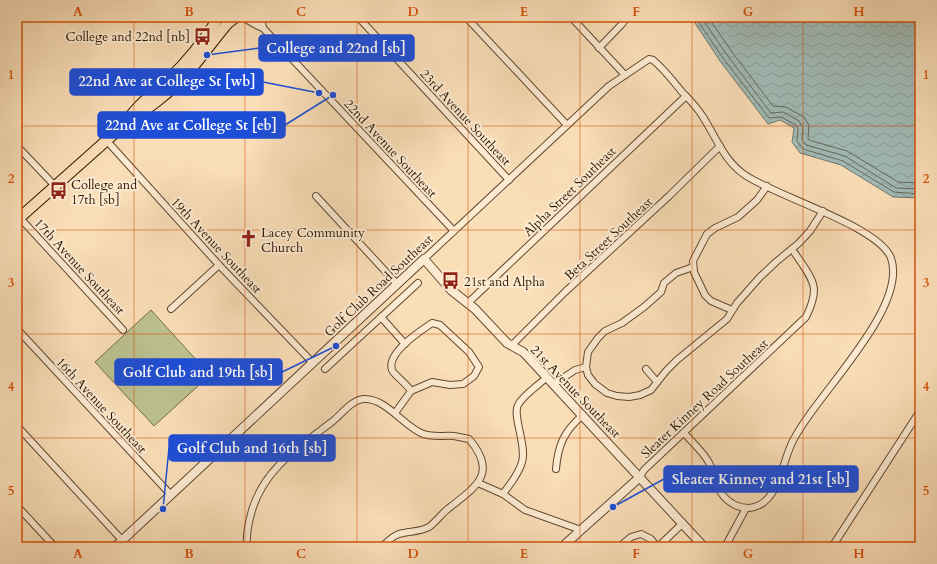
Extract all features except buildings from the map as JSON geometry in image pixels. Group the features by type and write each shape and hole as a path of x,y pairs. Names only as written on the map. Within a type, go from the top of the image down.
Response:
{"main road":[{"path":"125,124 137,107 169,79 182,65 220,17"},
{"path":"18,219 125,124 179,82 228,23 236,17"}],"street":[{"name":"22nd Avenue Southeast","path":"242,17 263,28 454,231"},
{"name":"22nd Avenue Southeast","path":"257,17 262,23 263,28"},
{"name":"23rd Avenue Southeast","path":"358,17 509,180"},
{"path":"466,17 567,125"},
{"path":"571,17 625,75"},
{"path":"599,48 627,17"},
{"name":"Golf Club Road Southeast","path":"115,547 609,86 649,59 653,60 686,96"},
{"path":"684,433 708,461 716,486 728,501 740,507 746,508 759,505 767,500 774,492 797,431 856,354 886,301 893,279 891,258 884,248 875,240 823,211 745,175 736,167 720,146 704,117 686,96"},
{"name":"Alpha Street Southeast","path":"468,303 686,96"},
{"name":"19th Avenue Southeast","path":"107,141 219,265 312,363"},
{"path":"17,146 55,186"},
{"name":"Beta Street Southeast","path":"511,346 565,292 669,196 720,146"},
{"path":"732,310 711,301 705,294 700,287 693,267 693,261 708,234 715,228 738,217 757,200 767,186"},
{"path":"316,196 397,284"},
{"path":"693,267 676,273 664,283 661,292 644,307 622,323 605,331 598,338 588,352 586,367 588,375 600,389 616,396 629,397 640,395 651,390 677,360 727,319 737,303 760,277 799,243 810,231 823,211"},
{"name":"17th Avenue Southeast","path":"18,219 123,330"},
{"name":"Sleater Kinney Road Southeast","path":"562,547 640,477 644,470 806,317 812,304 814,290 811,278 792,249"},
{"name":"21st Avenue Southeast","path":"424,259 450,290 468,303 511,346 523,352 704,547"},
{"path":"171,309 219,265"},
{"path":"325,369 418,283"},
{"path":"381,317 405,344"},
{"path":"395,413 411,391 432,382 450,385 463,384 474,376 479,367 469,352 440,325 432,323 405,344 398,351 392,362 391,368 393,372 408,386 411,391"},
{"name":"16th Avenue Southeast","path":"17,330 171,495"},
{"path":"554,384 575,370 586,367"},
{"path":"646,369 657,382"},
{"path":"502,494 518,471 524,452 517,407 522,400 547,377"},
{"path":"247,547 249,522 254,502 261,487 271,474 308,440 360,400 367,399 380,403 421,433 436,436 455,436 469,440 482,458 484,468 478,483 439,516 430,526 420,530 398,534 382,547"},
{"path":"832,547 920,411"},
{"path":"556,469 557,455 563,437 582,415"},
{"path":"17,426 122,540"},
{"path":"478,483 502,494 525,510 581,530"},
{"path":"17,506 55,547"},
{"path":"725,547 746,508"},
{"path":"619,547 631,537 641,534 651,539 657,547 683,523"}],"green space":[{"path":"151,310 210,375 154,426 95,362"}],"water":[{"path":"691,17 920,17 920,198 893,197 841,165 800,153 792,142 794,128 780,120 768,124 720,61"}],"place":[{"name":"College and 22nd [nb]","path":"203,36"},
{"name":"College and 22nd [sb]","path":"207,55"},
{"name":"22nd Ave at College St [wb]","path":"319,93"},
{"name":"22nd Ave at College St [eb]","path":"333,95"},
{"name":"College and 17th [sb]","path":"58,191"},
{"name":"Lacey Community Church","path":"248,239"},
{"name":"21st and Alpha","path":"451,281"},
{"name":"Golf Club and 19th [sb]","path":"336,346"},
{"name":"Sleater Kinney and 21st [sb]","path":"613,507"},
{"name":"Golf Club and 16th [sb]","path":"163,509"}]}
